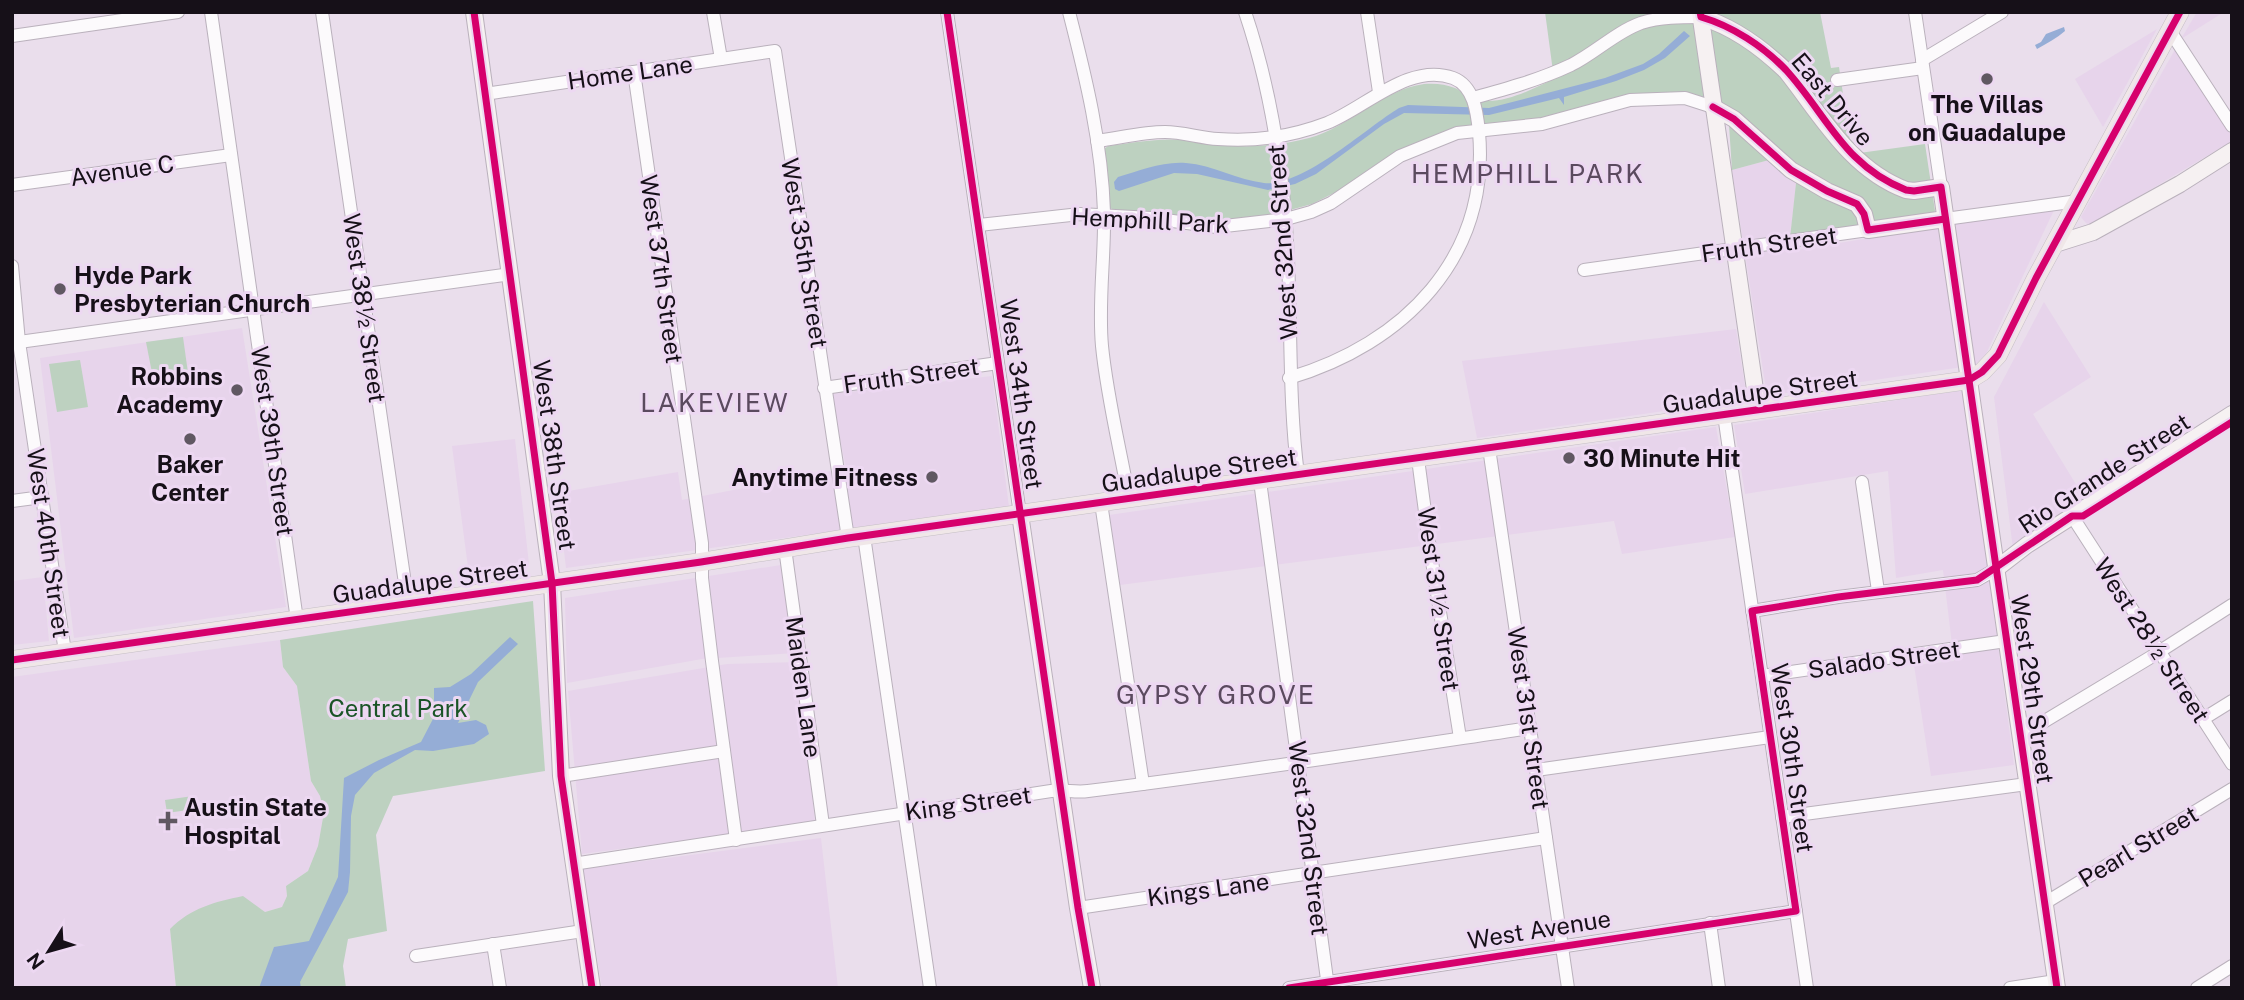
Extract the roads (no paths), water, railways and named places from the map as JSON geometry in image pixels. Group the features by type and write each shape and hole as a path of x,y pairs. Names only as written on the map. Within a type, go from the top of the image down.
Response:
{"main road":[{"path":"1969,380 1982,372 1998,355 2180,12"},
{"name":"Guadalupe Street","path":"12,660 701,562 856,537 1969,380"}],"street":[{"path":"12,36 178,12"},
{"name":"West 39th Street","path":"211,12 297,620"},
{"name":"West 38½ Street","path":"322,12 408,604"},
{"name":"West 38th Street","path":"474,12 552,583 561,776 592,988"},
{"path":"713,12 721,59"},
{"name":"West 34th Street","path":"947,12 1092,988"},
{"path":"1069,12 1087,84 1102,178 1102,344 1129,499"},
{"name":"West 32nd Street","path":"1245,12 1261,66 1276,137 1283,190 1289,292 1289,378 1298,475"},
{"path":"1367,12 1379,92"},
{"name":"West 29th Street","path":"1915,12 2056,984"},
{"path":"1837,80 1923,64 2002,12"},
{"path":"1700,15 1758,410"},
{"name":"Hemphill Park","path":"979,225 1056,215 1104,214 1216,227 1286,219 1311,212 1331,203 1400,156 1457,133 1476,113 1519,85 1589,55 1640,23 1700,15"},
{"name":"East Drive","path":"1700,15 1723,23 1777,62 1856,160 1906,190 1941,187"},
{"path":"2170,31 2232,126"},
{"name":"Home Lane","path":"485,94 775,51"},
{"name":"West 35th Street","path":"775,51 824,388 856,537 930,988"},
{"name":"West 37th Street","path":"634,72 702,543 701,562 736,840"},
{"path":"1097,141 1166,132 1216,139 1276,137 1326,123 1354,111 1379,92 1420,77 1445,76 1462,83 1476,113 1480,155 1477,199 1463,242 1450,264 1421,301 1361,349 1289,378"},
{"name":"Hemphill Park","path":"1476,113 1542,124 1609,105 1652,98 1685,98 1713,107"},
{"path":"1713,107 1734,119 1791,170 1827,191 1857,204 1864,214 1868,230"},
{"path":"2055,244 2093,232 2180,184 2232,151"},
{"name":"Avenue C","path":"12,185 231,155"},
{"name":"Fruth Street","path":"1584,270 2078,201"},
{"name":"West 40th Street","path":"12,266 16,342 65,652"},
{"path":"16,342 511,274"},
{"name":"Fruth Street","path":"824,388 999,363"},
{"name":"Rio Grande Street","path":"1752,611 1878,591 1977,580 2232,414"},
{"name":"West 30th Street","path":"1724,415 1807,988"},
{"name":"West 31st Street","path":"1489,448 1568,988"},
{"name":"West 31½ Street","path":"1418,459 1460,738"},
{"name":"West 32nd Street","path":"1259,481 1328,985"},
{"path":"1862,482 1878,591"},
{"path":"12,501 42,497"},
{"path":"1101,503 1143,784"},
{"name":"West 28½ Street","path":"2072,516 2232,764"},
{"path":"1990,530 2010,545 2027,545"},
{"name":"Maiden Lane","path":"785,548 822,825"},
{"path":"2020,736 2160,652 2232,605"},
{"name":"Salado Street","path":"1762,676 2007,641"},
{"path":"2203,719 2232,701"},
{"name":"King Street","path":"573,864 903,812 1061,790 1073,793 1143,784 1530,728"},
{"path":"1536,770 1770,737"},
{"path":"561,776 724,751"},
{"path":"1782,817 2027,784"},
{"name":"Pearl Street","path":"2045,903 2232,789"},
{"name":"Kings Lane","path":"1078,908 1546,838"},
{"name":"West Avenue","path":"1289,988 1328,985 1561,945 1796,911"},
{"path":"1710,923 1719,988"},
{"path":"415,956 583,931"},
{"path":"493,944 500,988"},
{"path":"2197,988 2232,966"},
{"path":"2010,988 2056,984"}],"water":[{"path":"2064,27 2062,34 2037,49 2035,45 2041,42 2046,34"},
{"path":"1684,31 1690,36 1665,58 1616,81 1564,97 1564,105 1559,98 1489,115 1404,113 1384,124 1316,174 1295,184 1268,190 1197,174 1174,173 1119,191 1115,189 1114,182 1118,177 1169,163 1196,164 1264,183 1280,182 1315,166 1399,108 1408,105 1489,108 1605,78 1643,64 1659,54"},
{"path":"510,637 518,644 478,682 458,723 476,720 486,725 489,734 474,744 433,751 415,750 374,773 355,795 351,816 348,892 300,982 301,988 259,988 274,947 309,941 338,877 344,778 421,742 434,717 434,688 450,687 471,674"}],"place":[{"name":"The Villas on Guadalupe","path":"1987,79"},
{"name":"Hyde Park Presbyterian Church","path":"60,289"},
{"name":"Robbins Academy","path":"237,390"},
{"name":"Baker Center","path":"190,439"},
{"name":"30 Minute Hit","path":"1569,458"},
{"name":"Anytime Fitness","path":"932,477"},
{"name":"Austin State Hospital","path":"168,821"}],"district":[{"name":"HEMPHILL PARK","path":"1528,173"},
{"name":"LAKEVIEW","path":"715,402"},
{"name":"GYPSY GROVE","path":"1216,694"}],"park label":[{"name":"Central Park","path":"398,708"}]}
